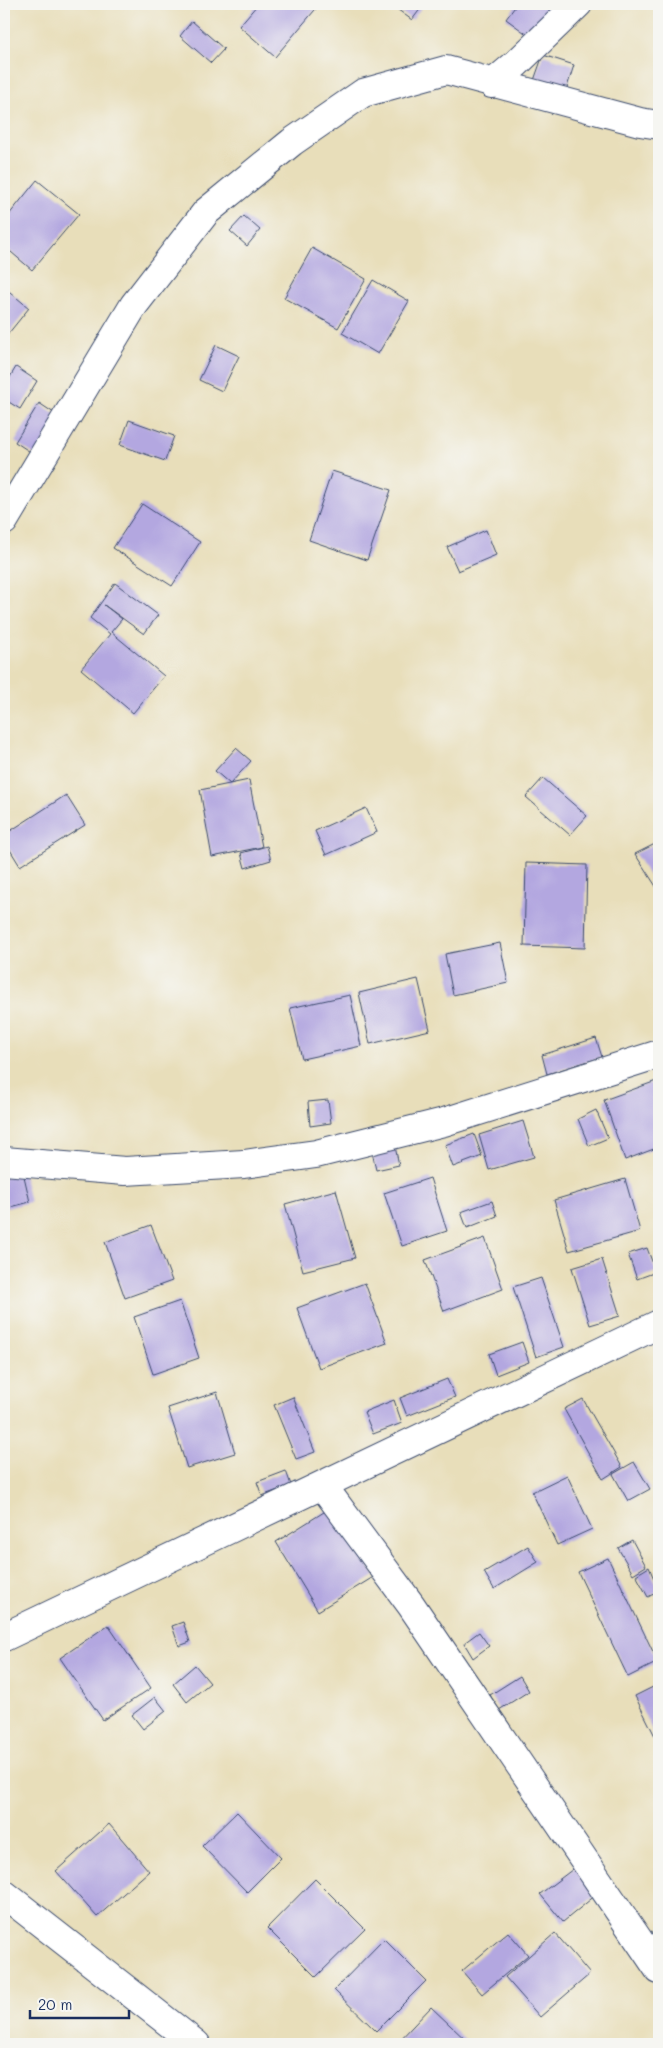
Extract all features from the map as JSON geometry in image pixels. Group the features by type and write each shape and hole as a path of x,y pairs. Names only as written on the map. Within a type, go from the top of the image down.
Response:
{"street":[{"path":"492,84 517,63 578,4"},
{"path":"4,521 134,305 206,212 292,142 363,93 446,70 492,84 640,122 659,125"},
{"path":"4,1161 125,1171 244,1164 316,1154 444,1122 659,1054"},
{"path":"4,1637 659,1324"},
{"path":"322,1486 411,1606 659,1970"},
{"path":"4,1894 196,2044"}],"building":[{"path":"258,4 320,4 275,57 239,26"},
{"path":"390,4 424,4 412,20"},
{"path":"517,4 558,4 532,38 506,19"},
{"path":"192,21 224,49 211,63 180,36"},
{"path":"543,55 574,65 564,97 532,86"},
{"path":"37,180 79,214 32,270 4,246 4,221"},
{"path":"244,216 260,230 247,246 230,231"},
{"path":"312,248 366,279 338,328 284,298"},
{"path":"373,280 409,301 378,354 342,333"},
{"path":"4,287 29,308 4,339"},
{"path":"216,345 239,356 222,391 199,380"},
{"path":"16,367 37,381 20,409 4,399 4,387"},
{"path":"39,403 60,417 35,455 15,442"},
{"path":"129,420 174,436 165,461 120,445"},
{"path":"332,471 391,490 367,560 309,540"},
{"path":"142,504 200,542 172,586 113,548"},
{"path":"486,530 496,555 458,571 447,547"},
{"path":"115,583 158,615 144,634 104,605 122,619 111,632 164,676 133,713 81,669 110,634 90,618"},
{"path":"236,748 251,761 230,784 215,771"},
{"path":"543,778 587,816 570,835 526,797"},
{"path":"249,780 262,847 212,857 200,790"},
{"path":"66,795 85,825 20,866 4,840 4,835"},
{"path":"366,808 377,832 326,855 315,831"},
{"path":"659,842 659,891 635,854"},
{"path":"267,846 271,860 245,868 241,853"},
{"path":"526,863 587,865 585,948 524,946"},
{"path":"500,943 508,983 453,995 445,954"},
{"path":"418,979 430,1030 370,1044 359,993"},
{"path":"350,995 361,1046 302,1059 290,1008"},
{"path":"596,1038 602,1057 547,1074 542,1055"},
{"path":"659,1080 659,1147 625,1160 604,1100"},
{"path":"328,1100 331,1123 310,1126 308,1102"},
{"path":"596,1110 608,1138 589,1146 578,1119"},
{"path":"523,1121 534,1157 489,1170 479,1135"},
{"path":"474,1134 482,1156 453,1167 445,1145"},
{"path":"394,1142 399,1165 376,1170 371,1147"},
{"path":"23,1172 30,1202 7,1208 4,1196 4,1177"},
{"path":"430,1178 447,1231 402,1246 384,1193"},
{"path":"625,1179 640,1231 569,1251 554,1200"},
{"path":"336,1190 355,1258 303,1271 285,1204"},
{"path":"492,1201 497,1216 467,1228 461,1212"},
{"path":"151,1225 172,1281 125,1298 105,1242"},
{"path":"485,1238 503,1289 444,1311 425,1260"},
{"path":"647,1248 656,1272 637,1279 628,1254"},
{"path":"602,1259 620,1316 590,1325 572,1268"},
{"path":"541,1278 564,1347 536,1357 513,1287"},
{"path":"365,1283 387,1343 319,1368 297,1308"},
{"path":"180,1301 199,1358 153,1374 134,1317"},
{"path":"522,1342 529,1362 496,1375 489,1354"},
{"path":"447,1379 455,1397 407,1416 400,1398"},
{"path":"217,1392 235,1453 187,1468 168,1408"},
{"path":"293,1397 315,1452 296,1459 274,1405"},
{"path":"583,1399 622,1467 603,1479 564,1409"},
{"path":"394,1400 402,1423 373,1434 364,1412"},
{"path":"634,1462 650,1489 628,1501 613,1474"},
{"path":"286,1471 291,1485 262,1496 257,1482"},
{"path":"567,1475 592,1529 557,1545 532,1492"},
{"path":"332,1507 375,1576 318,1611 276,1542"},
{"path":"632,1540 646,1566 633,1574 618,1548"},
{"path":"528,1546 538,1562 494,1589 484,1572"},
{"path":"608,1558 658,1662 628,1677 578,1572"},
{"path":"649,1567 659,1591 648,1597 636,1575"},
{"path":"183,1622 190,1642 179,1646 172,1626"},
{"path":"108,1625 151,1688 103,1720 60,1658"},
{"path":"479,1632 489,1646 473,1658 464,1643"},
{"path":"195,1665 210,1683 187,1702 173,1684"},
{"path":"520,1676 529,1691 499,1710 490,1695"},
{"path":"659,1684 659,1744 635,1696"},
{"path":"155,1697 166,1711 143,1729 132,1715"},
{"path":"237,1812 281,1858 247,1892 202,1846"},
{"path":"109,1824 149,1871 97,1917 56,1871"},
{"path":"581,1863 602,1890 563,1922 540,1894"},
{"path":"315,1879 365,1929 316,1977 267,1928"},
{"path":"508,1932 528,1955 482,1994 462,1971"},
{"path":"555,1933 590,1974 540,2017 505,1977"},
{"path":"384,1939 426,1981 376,2031 334,1990"},
{"path":"431,2007 470,2044 396,2044"}]}
